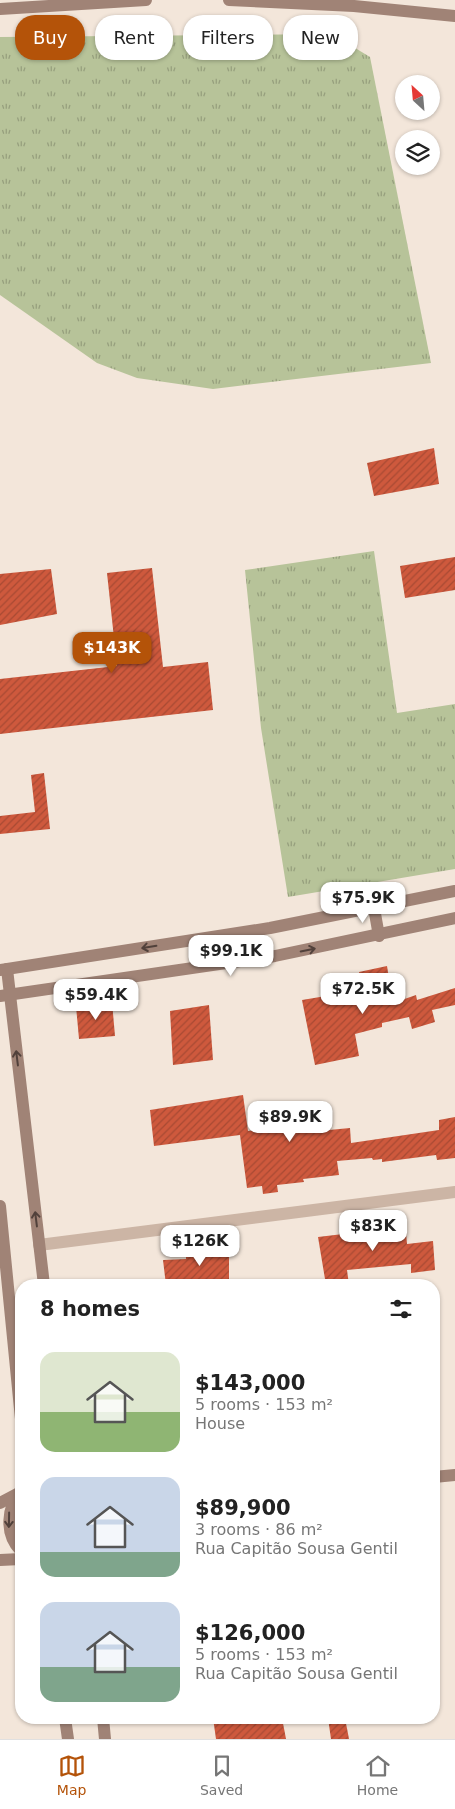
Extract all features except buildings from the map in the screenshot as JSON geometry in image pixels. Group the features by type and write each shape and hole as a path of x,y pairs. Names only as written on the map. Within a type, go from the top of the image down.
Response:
{"street":[{"path":"0,9 146,0"},
{"path":"229,0 354,6 455,16"},
{"path":"43,1279 5,996 4,969 270,928 455,891"},
{"path":"374,908 379,936"},
{"path":"5,996 275,956 379,936 455,918"},
{"path":"39,1245 455,1192"},
{"path":"0,1206 15,1362"},
{"path":"440,1476 455,1474"},
{"path":"0,1503 15,1494"},
{"path":"15,1500 10,1511 9,1529 15,1544"},
{"path":"0,1560 15,1559"},
{"path":"66,1724 68,1739"},
{"path":"104,1724 105,1739"}],"green space":[{"path":"283,34 283,60 358,60 358,50 370,57 431,363 213,389 137,378 97,363 0,295 0,37 15,37 15,60 85,60 85,36 95,36 95,60 173,60 173,35 183,35 183,60 273,60 273,35"},
{"path":"374,551 397,713 455,704 455,869 288,897 261,728 245,570"}]}
